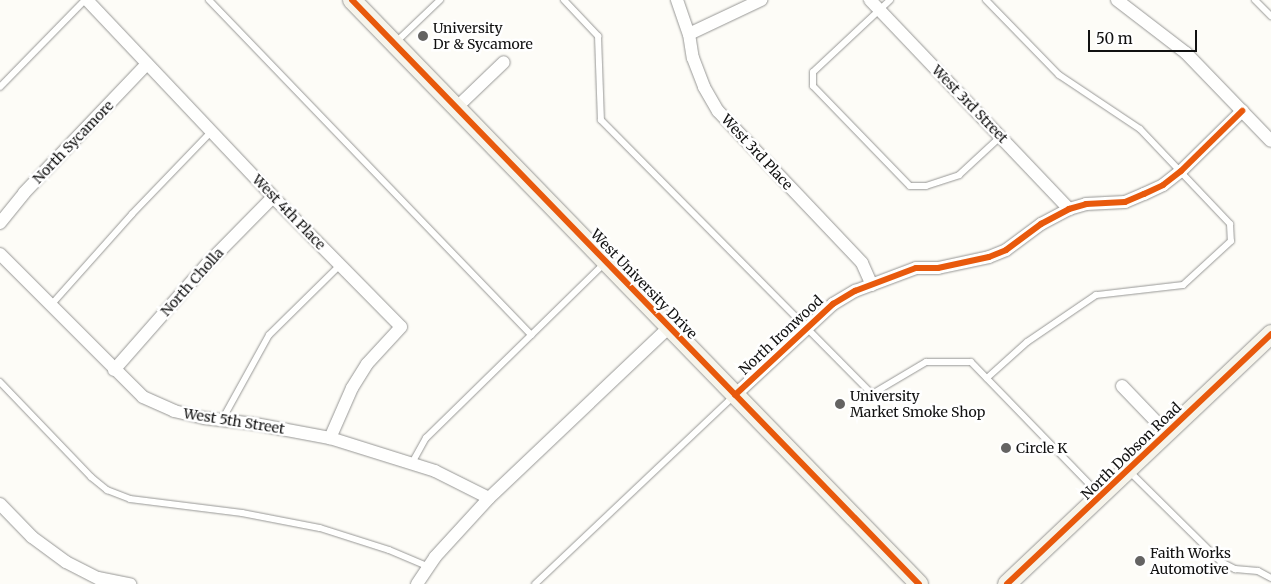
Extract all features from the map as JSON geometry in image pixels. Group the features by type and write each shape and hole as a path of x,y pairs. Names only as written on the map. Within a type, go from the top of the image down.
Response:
{"main road":[{"name":"West University Drive","path":"352,0 919,584"},
{"name":"North Dobson Road","path":"1007,584 1271,334"}],"street":[{"name":"West 4th Place","path":"86,0 273,197 401,327 367,364 352,388 330,438"},
{"name":"West 3rd Place","path":"677,0 689,34 693,58 701,80 718,111 862,263 872,285"},
{"path":"689,34 761,0"},
{"name":"West 3rd Street","path":"870,0 1069,208"},
{"path":"1117,0 1186,53 1271,141"},
{"path":"456,108 504,62"},
{"name":"North Sycamore","path":"0,222 24,193 148,64"},
{"name":"North Ironwood","path":"735,395 833,304 872,285 916,268 938,268 989,257 1006,250 1041,224 1069,208 1086,204 1125,202 1163,185 1181,171 1242,111"},
{"name":"North Cholla","path":"114,370 207,264 273,197"},
{"name":"West 5th Street","path":"0,254 143,397 174,411 330,438 412,463 489,498"},
{"path":"417,584 429,567 489,498 669,327"},
{"path":"1122,386 1167,433"},
{"path":"0,504 32,537 66,562 98,578 130,584"}],"lane":[{"path":"0,87 86,0"},
{"path":"209,0 531,335"},
{"path":"394,44 440,0"},
{"path":"564,0 598,36 601,120 805,329 872,394 926,362 971,362 1101,496"},
{"path":"890,0 813,72 813,86 910,186 926,186 959,175 1000,137"},
{"path":"986,0 1059,75 1140,129 1230,224 1231,241 1184,285 1096,295 1027,342 987,378"},
{"path":"1255,0 1271,16"},
{"path":"51,305 132,214 211,132"},
{"path":"412,463 426,438 606,262"},
{"path":"222,420 269,335 340,265"},
{"path":"0,382 91,476 107,490 130,499 242,513 320,528 389,550 429,567"},
{"path":"536,584 735,395"},
{"path":"1129,470 1221,562 1235,569 1258,571 1271,578"}],"cycle path":[{"path":"352,0 919,584"},
{"path":"735,395 833,304 855,291 916,268 938,268 989,257 1006,250 1041,224 1069,209 1086,204 1125,202 1144,194 1163,185 1181,171 1242,111"},
{"path":"1007,584 1271,334"}],"place":[{"name":"University Dr & Sycamore","path":"423,36"},
{"name":"University Market Smoke Shop","path":"840,404"},
{"name":"Circle K","path":"1006,448"},
{"name":"Faith Works Automotive","path":"1140,561"}]}
